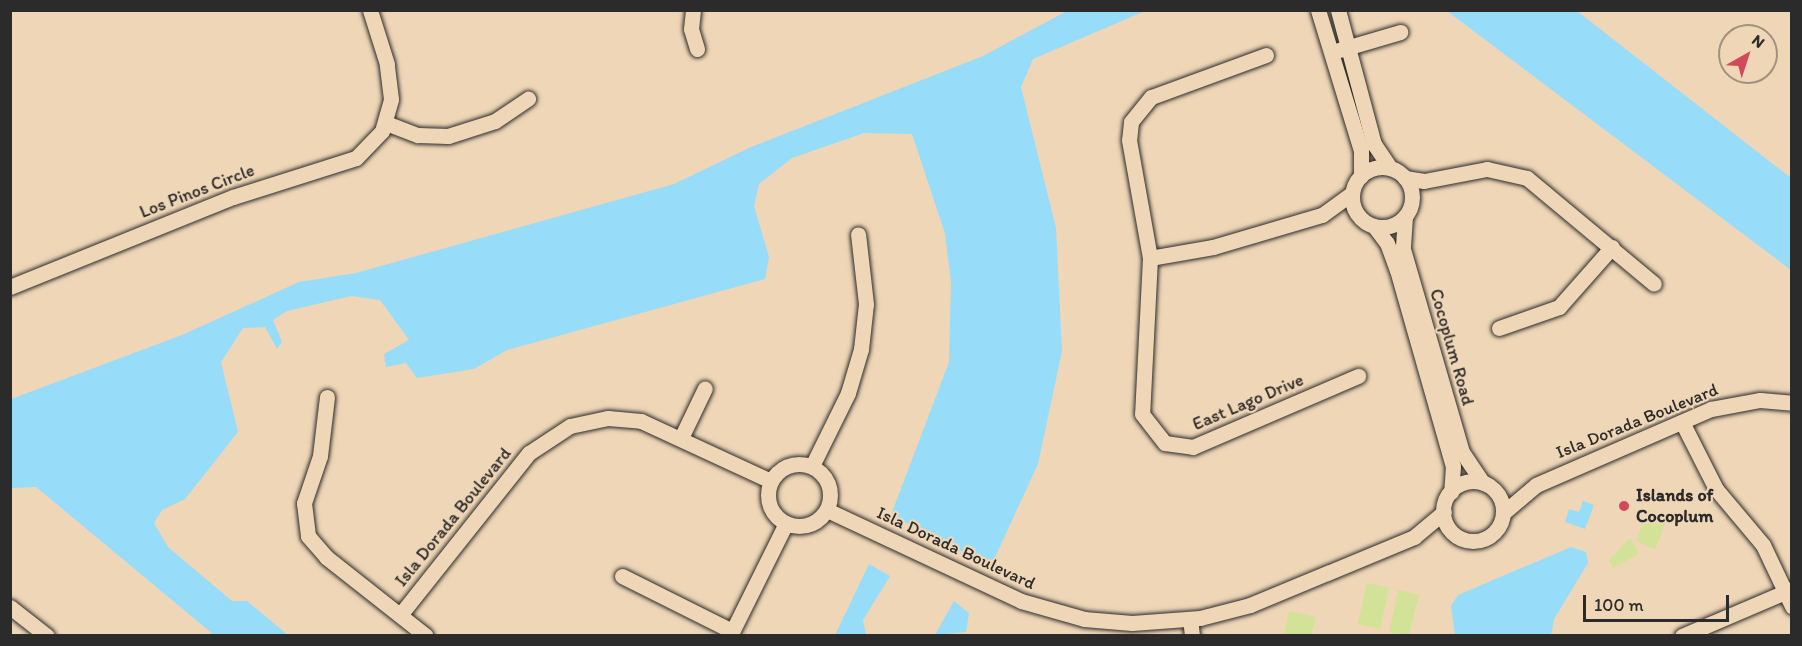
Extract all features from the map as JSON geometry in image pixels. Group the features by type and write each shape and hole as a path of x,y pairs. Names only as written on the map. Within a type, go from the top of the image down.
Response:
{"street":[{"path":"370,10 390,74 386,123 418,135 448,136 495,121 528,99"},
{"path":"693,10 691,29 697,49"},
{"path":"1150,258 1213,247 1322,215 1352,193 1361,176 1361,151 1318,10"},
{"path":"1338,10 1374,144 1390,168 1406,178 1443,179 1478,170 1522,176 1612,247 1654,284"},
{"path":"1330,52 1400,32"},
{"name":"East Lago Drive","path":"1266,55 1151,97 1133,116 1129,135 1150,258 1141,407 1150,431 1165,443 1184,448 1201,444 1358,376"},
{"name":"Los Pinos Circle","path":"10,287 240,194 344,165 364,151 386,123"},
{"path":"1361,176 1390,168"},
{"name":"Cocoplum Road","path":"1406,178 1408,210 1403,249 1462,453 1488,486"},
{"path":"1374,226 1391,226 1443,179"},
{"path":"1322,215 1360,218 1352,193"},
{"name":"Cocoplum Road","path":"1360,218 1374,226 1387,243 1397,270 1453,466 1451,492"},
{"path":"812,466 852,384 862,342 866,304 858,234"},
{"path":"1499,328 1559,307 1612,247"},
{"path":"681,438 705,388"},
{"path":"327,397 320,456 304,503 305,527 326,557 426,636"},
{"name":"Isla Dorada Boulevard","path":"1503,513 1536,484 1682,422 1736,402 1791,403"},
{"name":"Isla Dorada Boulevard","path":"400,615 507,479 548,436 589,420 617,418 681,438 771,481"},
{"path":"1682,422 1716,489 1763,545 1788,590 1791,606"},
{"path":"812,466 830,490 827,510 809,525 786,523 771,510 771,481 784,467 812,466"},
{"path":"1466,483 1488,486 1503,513 1496,530 1480,540 1453,533 1444,512 1451,492 1466,483"},
{"name":"Isla Dorada Boulevard","path":"1488,486 1536,484"},
{"name":"Isla Dorada Boulevard","path":"827,510 973,581 1047,609 1119,622 1190,619 1262,601 1414,537 1444,512"},
{"path":"622,576 731,633 786,523"},
{"name":"Isla Dorada Boulevard","path":"1414,537 1453,533"},
{"path":"1682,636 1788,590"},
{"path":"10,607 47,636"},
{"path":"1190,619 1192,636"}],"green space":[{"path":"1649,509 1668,517 1655,549 1636,541"},
{"path":"1630,538 1639,554 1613,568 1609,560"},
{"path":"1367,583 1389,588 1380,629 1358,624"},
{"path":"1398,590 1419,595 1409,635 1389,632"},
{"path":"1289,611 1316,617 1311,635 1284,635"}],"water":[{"path":"1067,11 1145,11 1033,59 1021,87 1056,228 1062,351 1038,464 991,566 891,515 949,362 951,282 945,234 912,134 864,133 792,158 759,184 754,206 769,257 765,279 507,350 474,369 417,378 406,363 386,367 384,354 409,340 380,300 351,296 287,311 273,320 282,342 277,349 265,327 243,328 221,362 238,432 185,499 162,510 154,523 168,547 232,601 247,601 288,635 214,635 36,487 11,488 11,399 182,335 299,282 356,273 674,184 751,147 983,56"},
{"path":"1447,11 1577,11 1791,178 1791,270"},
{"path":"1583,501 1594,505 1585,529 1565,522 1569,509 1579,512"},
{"path":"1571,547 1586,552 1588,563 1554,619 1551,635 1455,635 1451,606 1458,595"},
{"path":"869,564 890,576 863,620 866,635 835,635"},
{"path":"954,601 969,613 966,632 935,635"}],"place":[{"name":"Islands of Cocoplum","path":"1624,506"}]}
